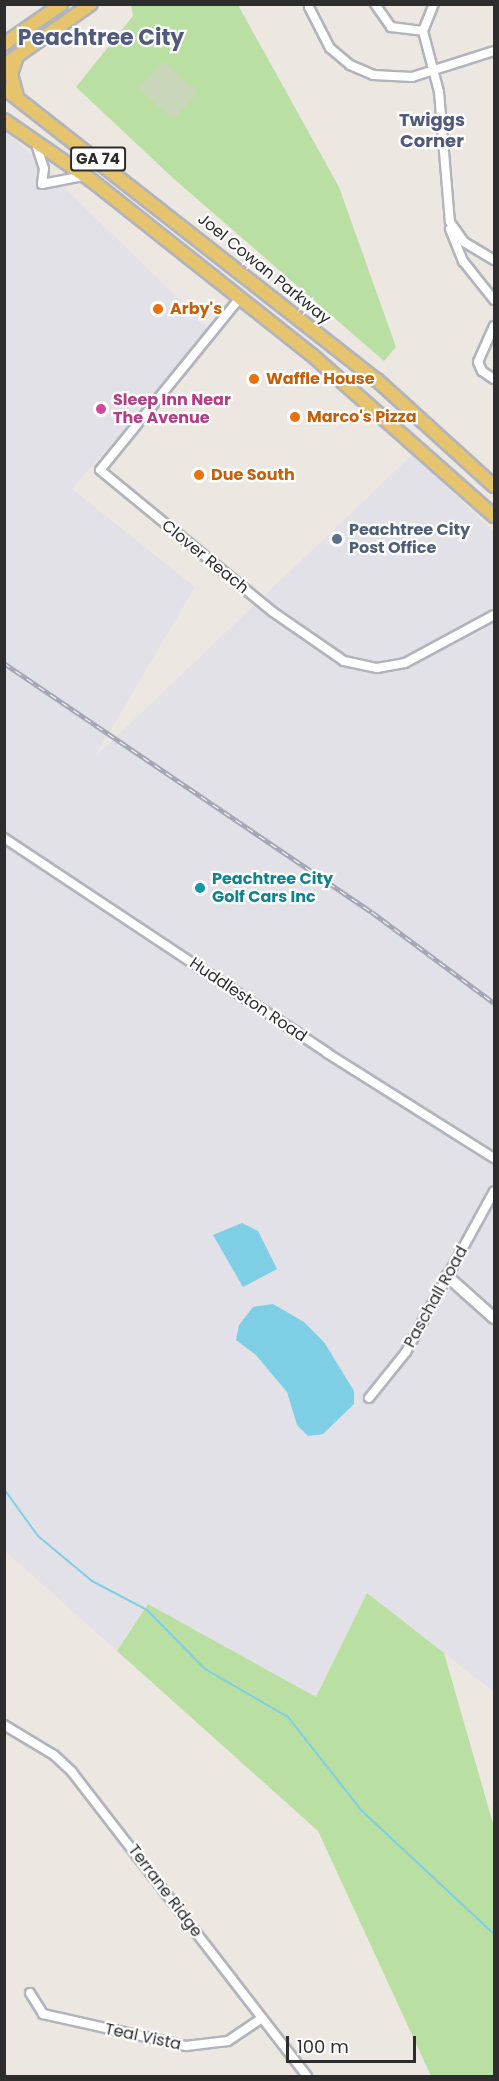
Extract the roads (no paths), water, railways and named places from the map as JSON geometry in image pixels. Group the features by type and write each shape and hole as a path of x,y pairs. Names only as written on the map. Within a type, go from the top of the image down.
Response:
{"main road":[{"path":"4,44 62,4"},
{"path":"74,17 81,4"},
{"path":"4,65 91,4"},
{"path":"17,57 10,74 17,98"},
{"name":"Joel Cowan Parkway","path":"4,88 377,380 495,486"},
{"name":"GA 74","path":"4,120 84,176 312,355 495,516"}],"street":[{"path":"375,4 391,27 423,31"},
{"path":"434,4 423,31 434,70 450,222 463,261 495,300"},
{"path":"309,7 330,48 361,71 399,79 495,51"},
{"path":"34,141 44,169 42,184 84,176"},
{"path":"450,222 464,242 495,260"},
{"name":"Clover Reach","path":"239,299 100,470 273,612 344,661 377,668 405,663 495,615"},
{"path":"495,326 478,362 482,371 495,379"},
{"name":"Huddleston Road","path":"4,838 327,1053 495,1158"},
{"name":"Paschall Road","path":"369,1398 406,1352 495,1191"},
{"path":"447,1276 495,1318"},
{"name":"Terrane Ridge","path":"4,1725 54,1755 72,1772 307,2076"},
{"name":"Teal Vista","path":"30,1993 43,2014 186,2046 228,2041 261,2019"}],"water":[{"path":"242,1223 258,1231 277,1269 243,1287 213,1235"},
{"path":"273,1304 304,1322 324,1342 354,1391 354,1404 323,1434 308,1436 297,1425 287,1392 256,1355 236,1340 239,1325 253,1307"}],"waterway":[{"path":"4,1489 38,1536 92,1581 147,1610 205,1669 288,1717 362,1811 494,1934"}],"railway":[{"path":"4,663 372,912 494,1003"}],"place":[{"name":"Arby's","path":"158,309"},
{"name":"Waffle House","path":"254,379"},
{"name":"Sleep Inn Near The Avenue","path":"101,409"},
{"name":"Marco's Pizza","path":"295,417"},
{"name":"Due South","path":"199,475"},
{"name":"Peachtree City Post Office","path":"337,539"},
{"name":"Peachtree City Golf Cars Inc","path":"200,888"}],"district":[{"name":"Peachtree City","path":"101,38"},
{"name":"Twiggs Corner","path":"432,131"}]}
